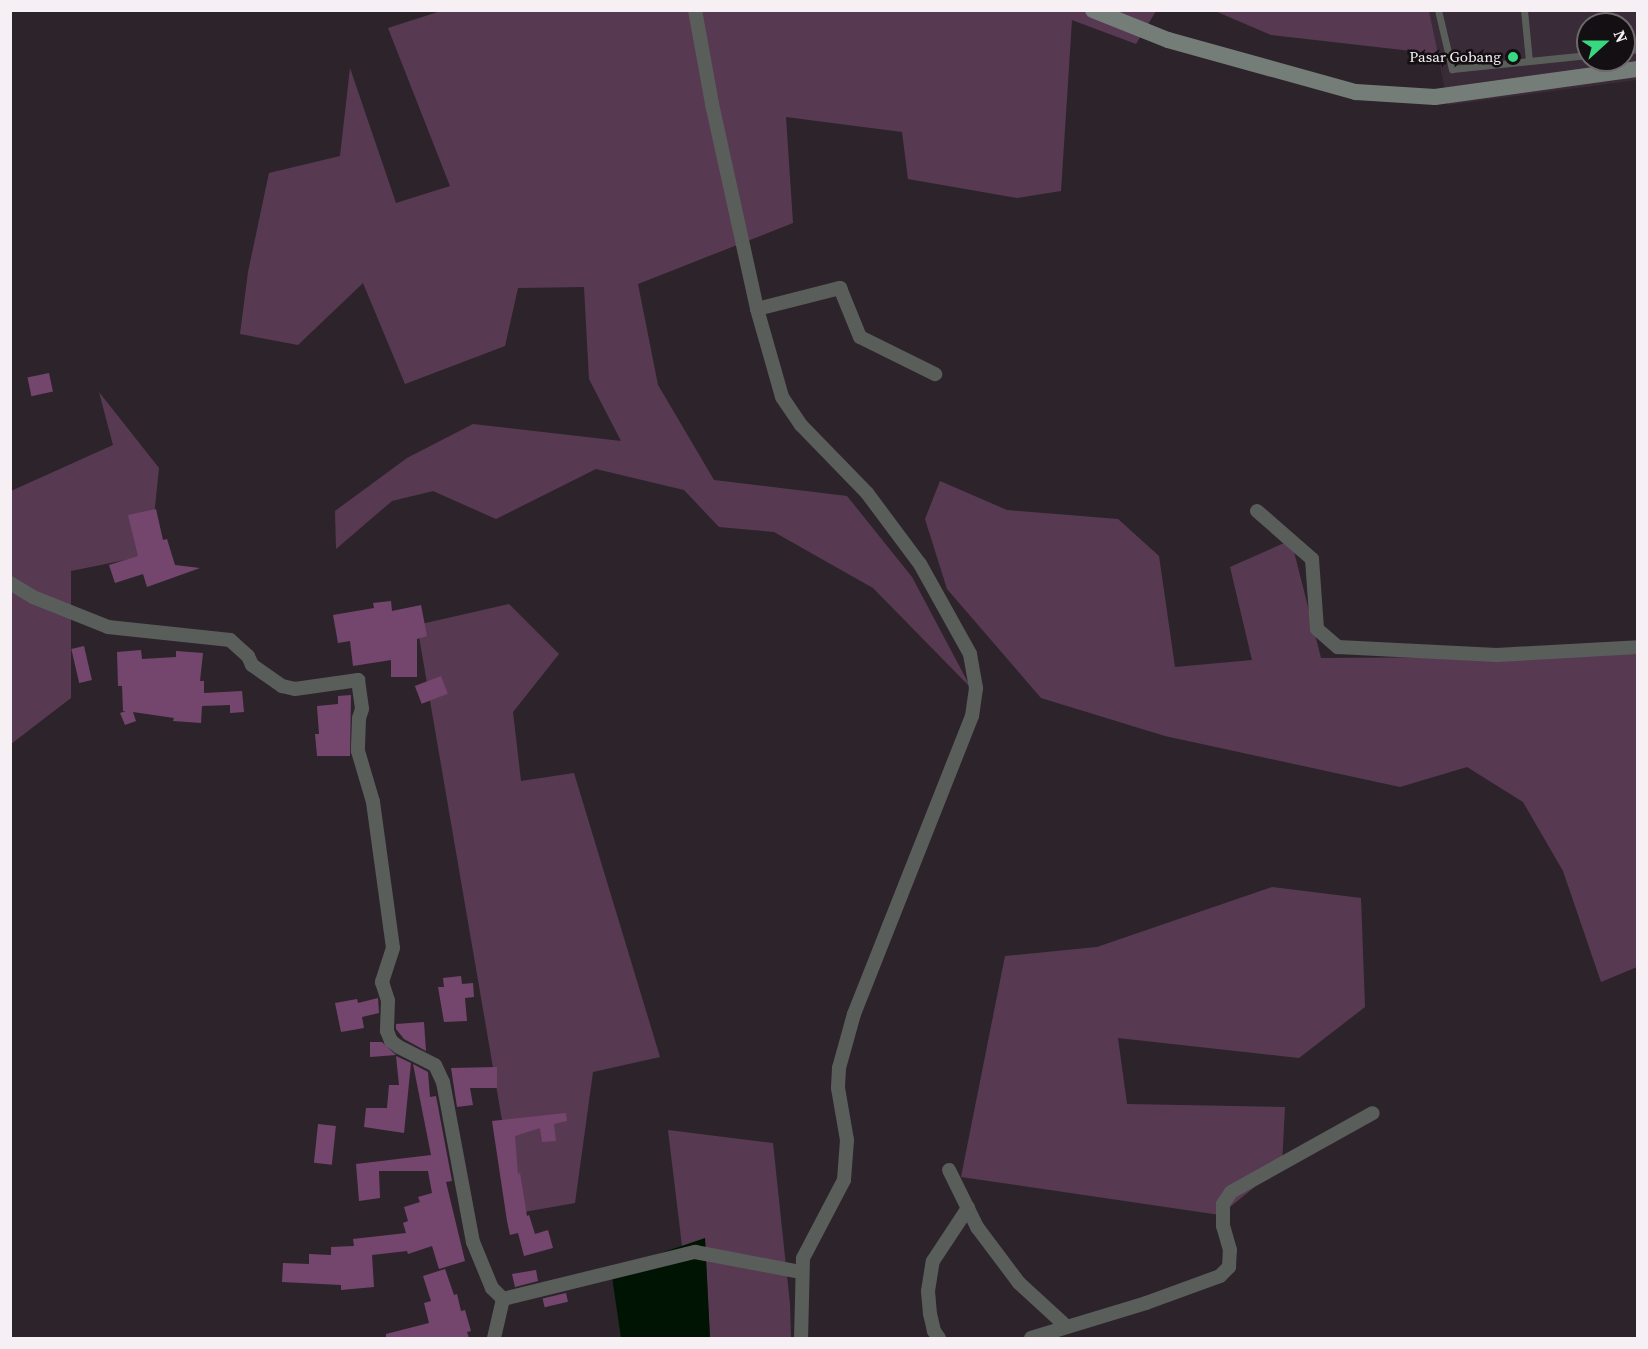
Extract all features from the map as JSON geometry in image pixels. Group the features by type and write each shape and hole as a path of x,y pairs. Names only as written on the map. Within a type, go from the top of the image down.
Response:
{"main road":[{"path":"1093,10 1168,40 1356,92 1435,97 1638,69"}],"street":[{"path":"695,10 712,104 757,309 782,397 801,424 867,493 920,564 965,644 976,688 972,716 854,1014 839,1068 838,1088 847,1140 844,1180 803,1258 801,1338"},
{"path":"757,309 840,288 860,336 935,374"},
{"path":"1257,511 1312,559 1317,629 1338,647 1497,655 1638,647"},
{"path":"10,583 33,597 108,627 230,640 248,656 252,665 282,686 295,689 358,680 362,709 358,718 358,751 374,802 393,948 382,982 388,1000 387,1031 391,1041 399,1047 435,1065 443,1082 473,1242 492,1288 503,1299"},
{"path":"1031,1338 1146,1304 1220,1276 1229,1267 1230,1250 1223,1226 1223,1204 1231,1192 1373,1113"},
{"path":"950,1170 977,1227 1019,1283 1066,1326"},
{"path":"939,1338 934,1331 930,1314 928,1291 933,1261 968,1208"},
{"path":"503,1299 695,1252 801,1272"},
{"path":"494,1338 503,1299"}],"lane":[{"path":"1438,10 1452,69 1576,56"},
{"path":"1524,10 1529,61"}],"shaded area":[{"path":"444,10 1156,11 1136,44 1072,20 1061,191 1017,198 908,179 902,132 786,117 793,223 638,284 658,385 714,480 847,496 912,577 971,688 873,588 774,532 719,527 684,490 596,469 496,519 433,491 392,501 336,549 335,511 407,458 473,424 621,441 589,379 584,287 518,288 505,346 405,384 363,283 298,345 240,334 248,272 269,173 340,156 350,68 396,203 450,186 388,28"},
{"path":"1215,11 1429,11 1438,54 1271,35"},
{"name":"Pasar Gobang","path":"1429,11 1637,11 1637,80 1448,105"},
{"path":"99,392 159,468 150,555 71,571 71,698 11,744 11,491 113,445"},
{"path":"940,481 1007,510 1118,519 1159,556 1175,667 1252,660 1230,567 1291,540 1321,658 1482,657 1637,641 1637,967 1601,982 1563,871 1523,802 1467,767 1400,787 1165,736 1041,698 947,589 925,519"},
{"path":"509,604 559,654 513,712 521,781 574,773 660,1057 593,1072 575,1203 518,1213 417,625"},
{"path":"1272,887 1361,898 1365,1007 1299,1058 1118,1038 1127,1104 1285,1107 1282,1165 1220,1215 961,1177 1005,956 1097,947"},
{"path":"668,1130 773,1143 790,1304 791,1338 710,1338 705,1239 682,1246"},
{"path":"705,1238 710,1338 621,1338 611,1270"}],"building":[{"path":"49,373 53,392 31,396 27,378"},
{"path":"156,509 163,540 167,539 175,565 200,568 147,587 143,574 115,583 109,565 138,556 128,515"},
{"path":"391,601 392,611 421,605 427,636 417,639 417,677 391,677 391,660 353,666 350,641 338,643 333,615 374,608 373,603"},
{"path":"84,646 92,680 79,683 71,649"},
{"path":"141,650 142,659 176,657 176,651 203,653 200,681 204,681 204,693 242,691 244,712 230,713 230,705 202,706 201,723 173,721 174,718 133,712 136,721 125,725 120,713 126,711 123,711 122,686 118,686 117,652"},
{"path":"441,676 448,694 422,704 415,686"},
{"path":"351,695 350,756 317,756 315,734 319,734 317,706 338,704 338,696"},
{"path":"461,976 462,984 473,983 474,997 465,998 467,1021 444,1022 438,987 444,987 443,978"},
{"path":"378,998 379,1013 362,1017 364,1028 341,1032 335,1003 357,999 358,1003"},
{"path":"424,1022 426,1051 404,1039 396,1029 396,1024"},
{"path":"370,1042 382,1042 396,1055 370,1057"},
{"path":"396,1056 411,1063 404,1133 364,1127 366,1108 387,1108 389,1085 399,1085"},
{"path":"413,1064 428,1072 430,1097 436,1096 452,1181 446,1182 465,1261 439,1269 432,1246 408,1254 407,1251 372,1255 374,1287 341,1290 341,1285 282,1282 283,1263 309,1264 309,1254 331,1255 331,1247 354,1246 353,1239 406,1233 403,1223 408,1221 404,1207 420,1202 418,1197 432,1193 428,1171 379,1171 380,1198 359,1201 356,1164 431,1155"},
{"path":"497,1067 497,1088 470,1088 473,1105 457,1107 451,1068"},
{"path":"566,1113 567,1121 554,1124 556,1141 542,1142 540,1128 515,1136 518,1174 520,1173 527,1216 529,1215 535,1234 548,1230 553,1248 524,1256 518,1233 510,1235 492,1121"},
{"path":"318,1124 336,1126 332,1165 314,1163"},
{"path":"445,1269 454,1295 457,1294 461,1311 465,1310 471,1331 467,1332 469,1338 386,1338 386,1334 429,1323 424,1303 431,1301 423,1276"},
{"path":"536,1270 538,1281 515,1287 512,1274"},
{"path":"566,1293 568,1302 545,1307 543,1298"}],"place":[{"name":"Pasar Gobang","path":"1513,57"}]}
